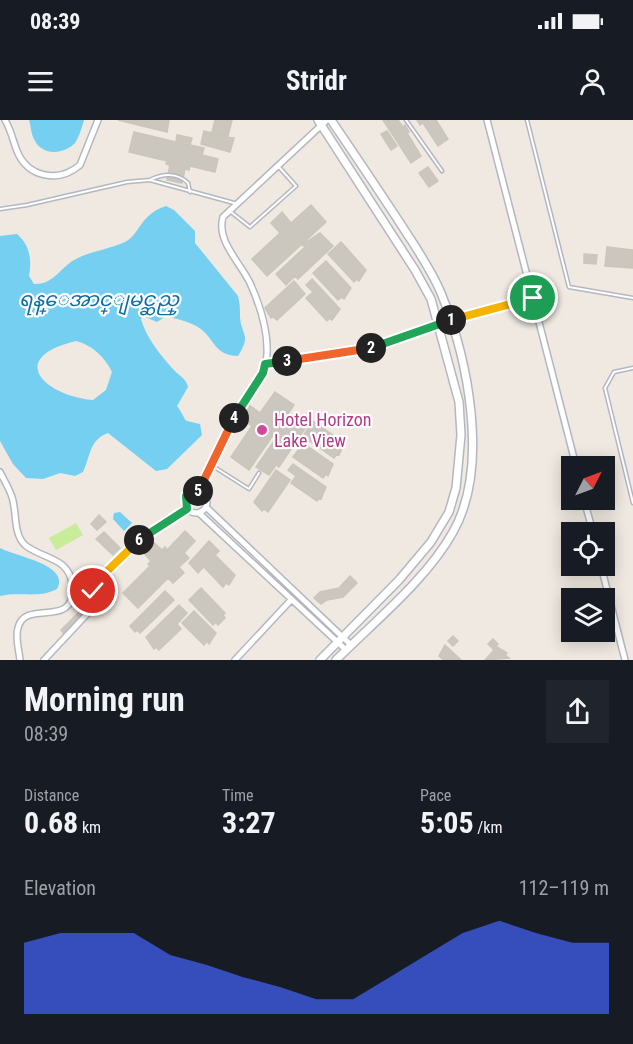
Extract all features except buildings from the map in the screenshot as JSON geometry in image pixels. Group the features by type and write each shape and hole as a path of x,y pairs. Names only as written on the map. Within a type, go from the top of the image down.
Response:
{"main road":[{"path":"324,121 425,263 441,292 471,401 472,462 468,489 453,532 407,588 336,660"},
{"path":"320,660 419,558 449,512 456,488 461,435 459,402 431,299 416,270 324,121"}],"street":[{"path":"5,120 18,154 24,163 32,171 54,177 80,165 98,120"},
{"path":"487,120 573,456"},
{"path":"201,492 235,414 263,373 267,354 262,318 250,283 222,236 220,226 223,217 324,121"},
{"path":"265,364 379,347 439,323 533,298"},
{"path":"0,472 11,495 21,540 26,546 55,558 65,567 72,582 72,596 68,606 59,612 33,613 25,616 19,623 17,630 20,660"},
{"path":"187,509 186,496 193,491 201,492 207,499 206,507 199,513"},
{"path":"206,507 264,561 340,639"},
{"path":"44,660 89,612 98,580 149,532 187,509 199,513 291,600 349,647"},
{"path":"258,568 264,561"},
{"path":"604,576 626,660"},
{"path":"235,660 291,600"}],"lane":[{"path":"406,120 442,171"},
{"path":"527,120 569,287 633,298"},
{"path":"230,211 250,227 281,202 296,186 278,166"},
{"path":"150,180 159,175 176,175 188,183 190,192"},
{"path":"0,209 27,206 128,182 150,180 237,204"},
{"path":"633,368 614,372 605,388 633,503"},
{"path":"212,465 249,489 259,473"}],"green space":[{"path":"76,523 83,535 56,550 49,538"}],"water":[{"path":"29,120 84,120 75,143 65,150 53,152 37,145"},
{"name":"ရန္ေအာင္ျမင္ဆည္","path":"166,206 174,210 195,231 195,243 239,299 245,339 238,356 219,350 204,332 190,323 166,316 157,322 143,316 141,319 154,345 187,384 188,387 177,406 186,420 200,424 202,435 167,469 156,471 108,433 94,444 83,472 75,476 60,473 43,479 26,478 13,464 0,441 0,236 17,234 21,238 29,253 29,276 34,284 41,284 52,279 70,262 130,239 150,214","holes":["76,341 97,352 112,372 106,390 93,400 60,391 48,384 40,375 38,366 42,357 54,348"]},
{"path":"120,512 132,523 124,531 113,519 114,513"},
{"path":"0,548 49,567 56,573 59,580 57,589 43,594 0,596"}],"place":[{"name":"Hotel Horizon Lake View","path":"262,430"}],"route":[{"path":"93,591 98,580 136,543 149,532 187,509 185,500 189,493 197,490 201,492 202,484 235,414 263,373 265,364 379,347 439,323 533,298"}]}
